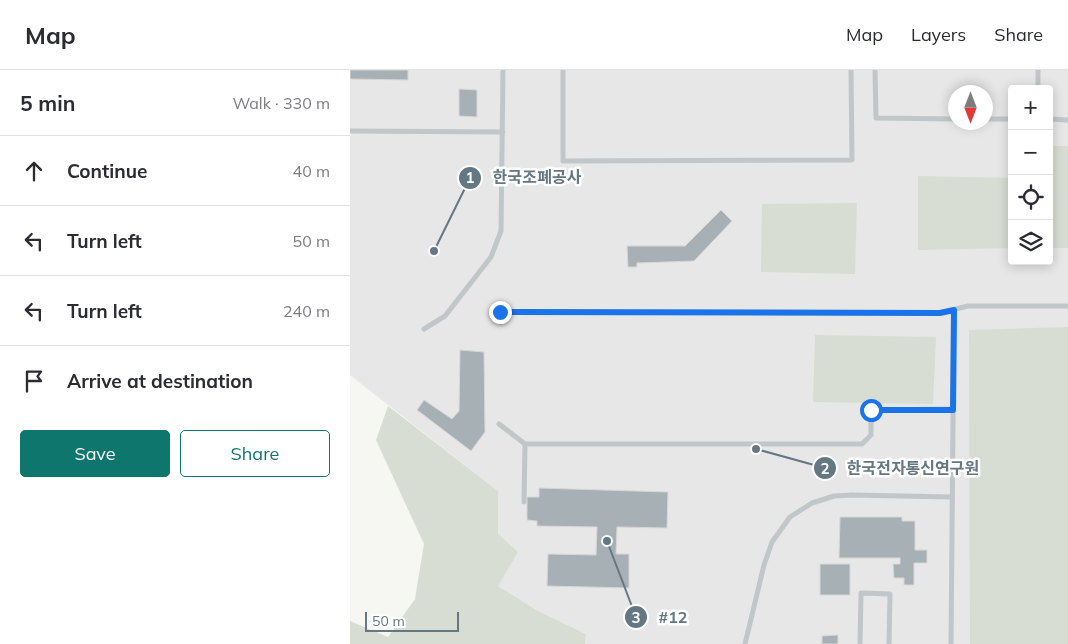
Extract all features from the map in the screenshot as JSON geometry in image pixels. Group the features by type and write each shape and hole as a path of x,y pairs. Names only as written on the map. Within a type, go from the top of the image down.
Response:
{"lane":[{"path":"424,328 445,316 491,257 501,231 503,70"},
{"path":"563,70 563,161 852,160 851,70"},
{"path":"875,70 876,118 948,119"},
{"path":"1038,70 1038,85"},
{"path":"993,119 1008,119"},
{"path":"1053,119 1068,120"},
{"path":"350,131 503,132"},
{"path":"500,312 940,313 968,306 1068,306"},
{"path":"950,644 954,310"},
{"path":"499,424 525,444 862,444 870,435 871,410 953,410"},
{"path":"524,502 525,444"},
{"path":"745,644 764,565 772,542 790,517 812,503 834,496 952,496"},
{"path":"860,644 861,593 890,594 889,644"}],"shaded area":[{"path":"350,70 1068,70 1068,644 585,644 586,634 538,611 498,586 498,491 350,375"},
{"path":"1053,146 1068,146 1068,248 1053,248"},
{"path":"918,176 1008,178 1008,248 918,250"},
{"path":"857,203 855,274 761,272 762,204"},
{"path":"1068,327 1068,644 970,644 969,330"},
{"path":"815,335 936,337 933,404 813,402"},
{"path":"388,406 498,491 498,534 518,552 498,586 538,611 586,634 585,644 350,644 350,621 388,637 415,599 424,544 376,440"}],"building":[{"path":"350,70 408,70 408,80 350,79"},
{"path":"459,89 477,90 477,117 459,116"},
{"path":"721,210 732,221 694,261 637,263 637,267 628,267 627,246 685,246"},
{"path":"460,350 484,352 485,432 471,451 417,410 424,400 452,419 459,411"},
{"path":"539,488 668,492 667,528 617,527 616,554 629,554 629,588 547,586 548,554 596,555 597,527 537,526 537,521 527,520 527,497 539,497"},
{"path":"840,517 902,517 902,521 915,521 915,550 927,550 927,563 914,563 914,585 904,585 904,578 894,578 893,564 900,564 900,558 839,558"},
{"path":"820,564 850,564 850,595 820,595"},
{"path":"838,635 838,644 822,644 822,636"}],"place":[{"name":"한국조폐공사","path":"434,251"},
{"name":"한국전자통신연구원","path":"756,449"},
{"name":"#12","path":"607,541"}],"route":[{"path":"500,312 940,313 954,310 953,410 871,410"}]}
